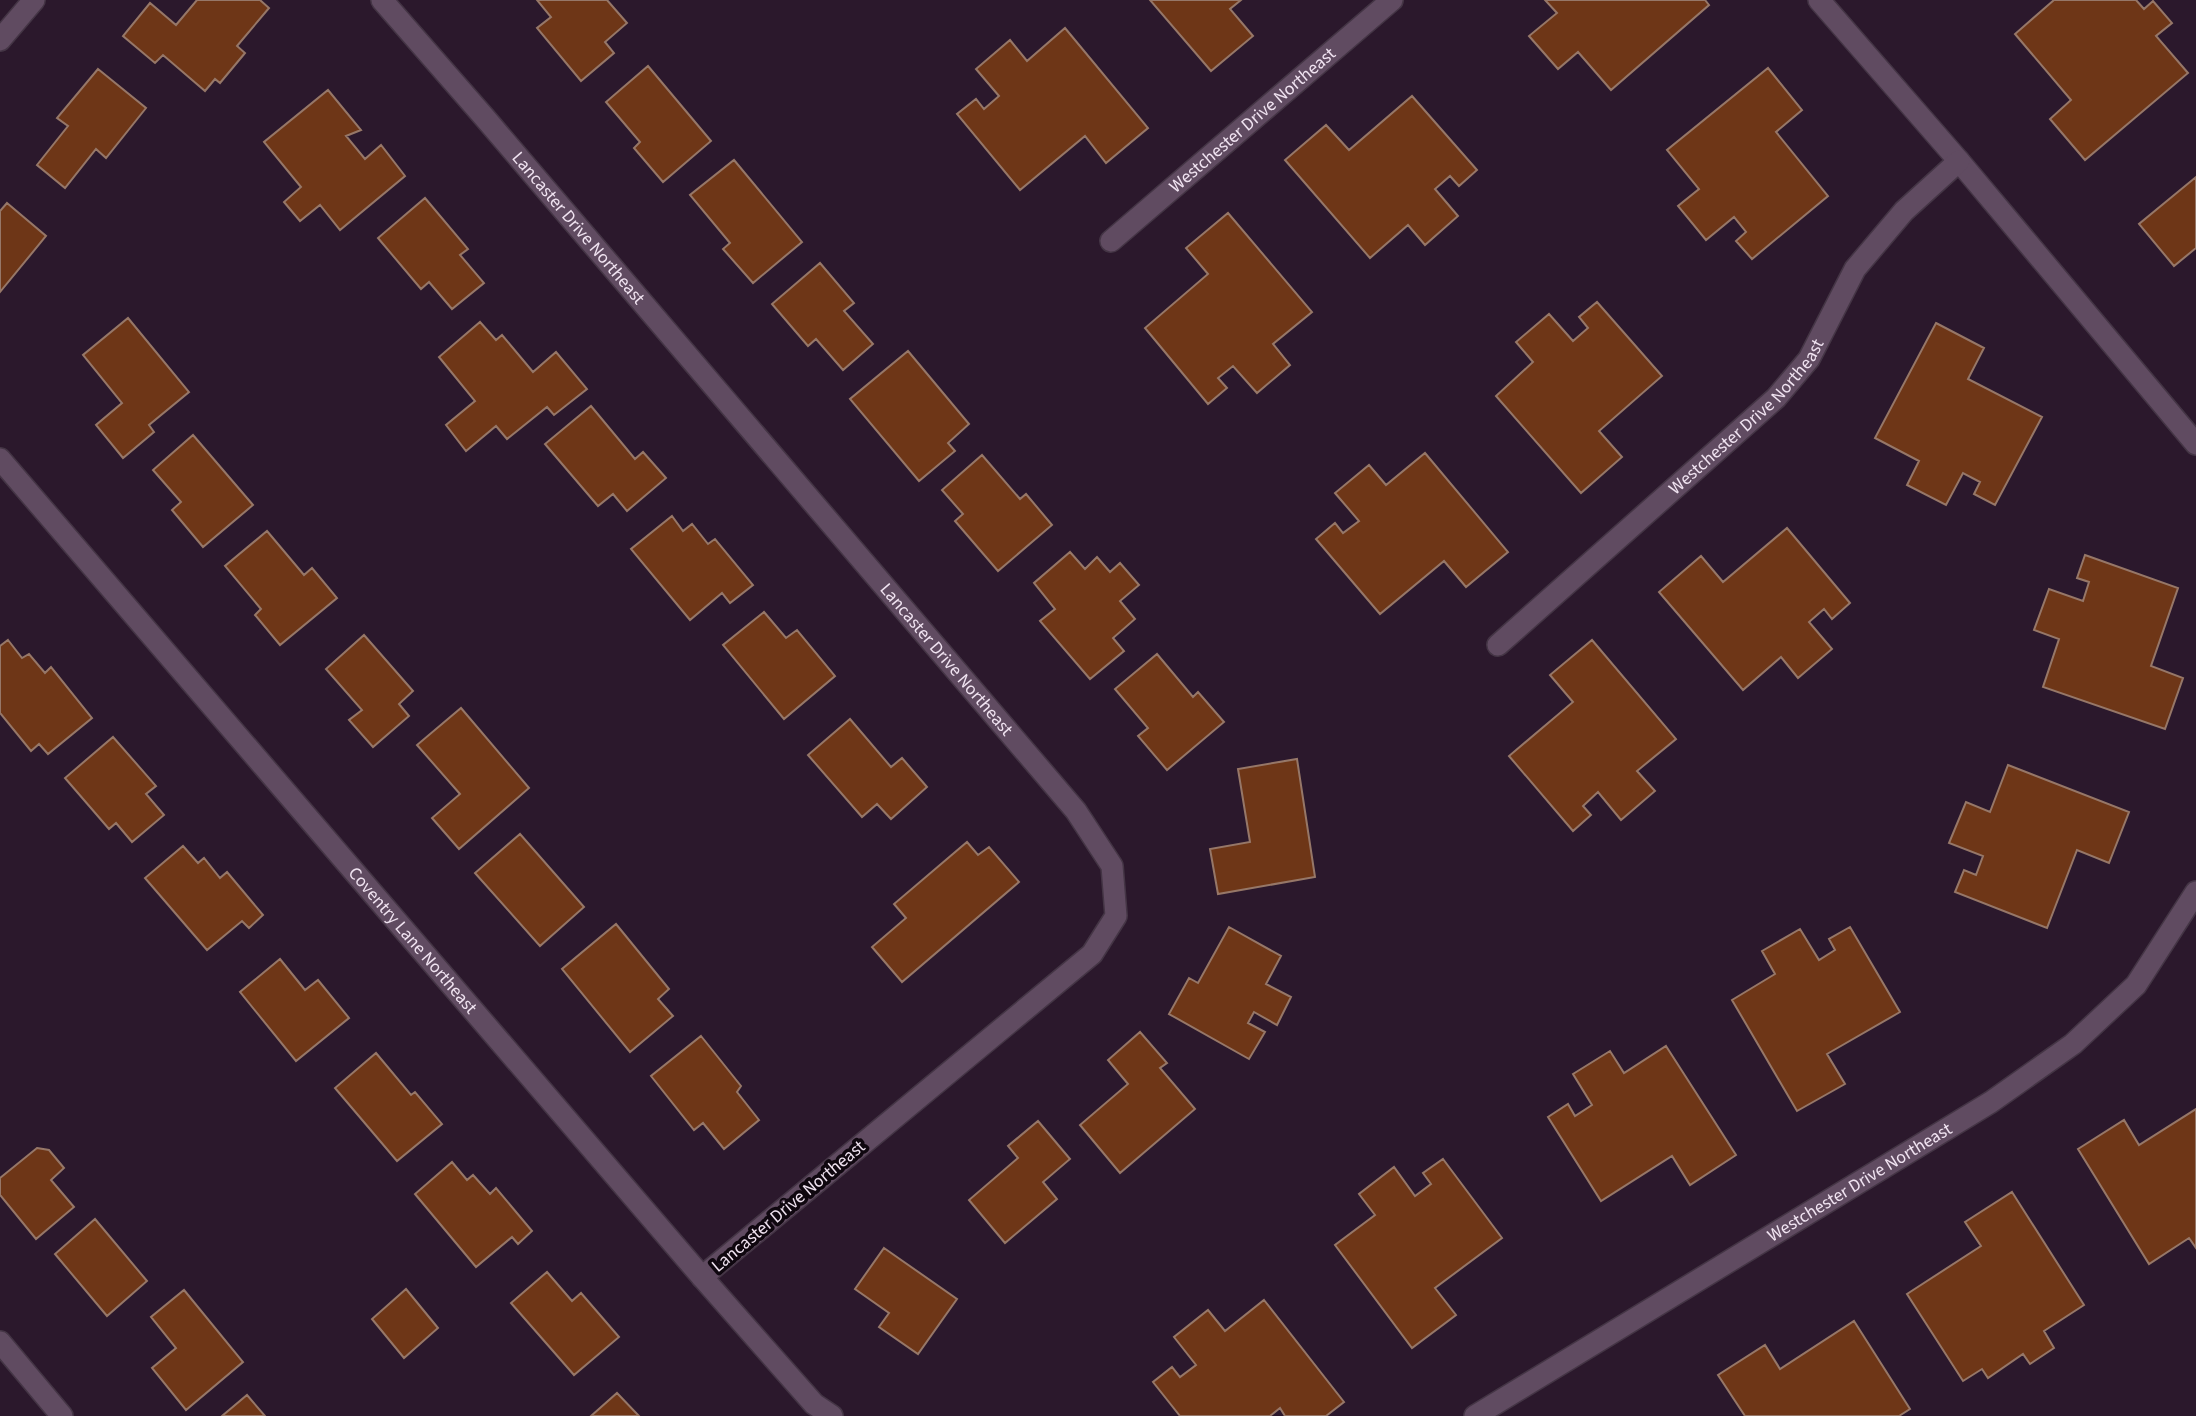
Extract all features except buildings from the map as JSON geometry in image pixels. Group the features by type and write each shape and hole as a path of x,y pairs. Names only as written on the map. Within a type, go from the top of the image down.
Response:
{"street":[{"path":"0,40 34,0"},
{"name":"Lancaster Drive Northeast","path":"382,0 1076,811 1112,866 1116,916 1092,954 702,1277"},
{"name":"Westchester Drive Northeast","path":"1111,241 1392,0"},
{"path":"1819,0 1959,161 2196,444"},
{"name":"Westchester Drive Northeast","path":"1498,645 1776,398 1809,359 1855,269 1904,211 1959,161"},
{"name":"Coventry Lane Northeast","path":"0,458 702,1277 814,1404 832,1416"},
{"name":"Westchester Drive Northeast","path":"1475,1416 1991,1102 2073,1044 2136,985 2196,892"},
{"path":"0,1342 62,1416"}]}
